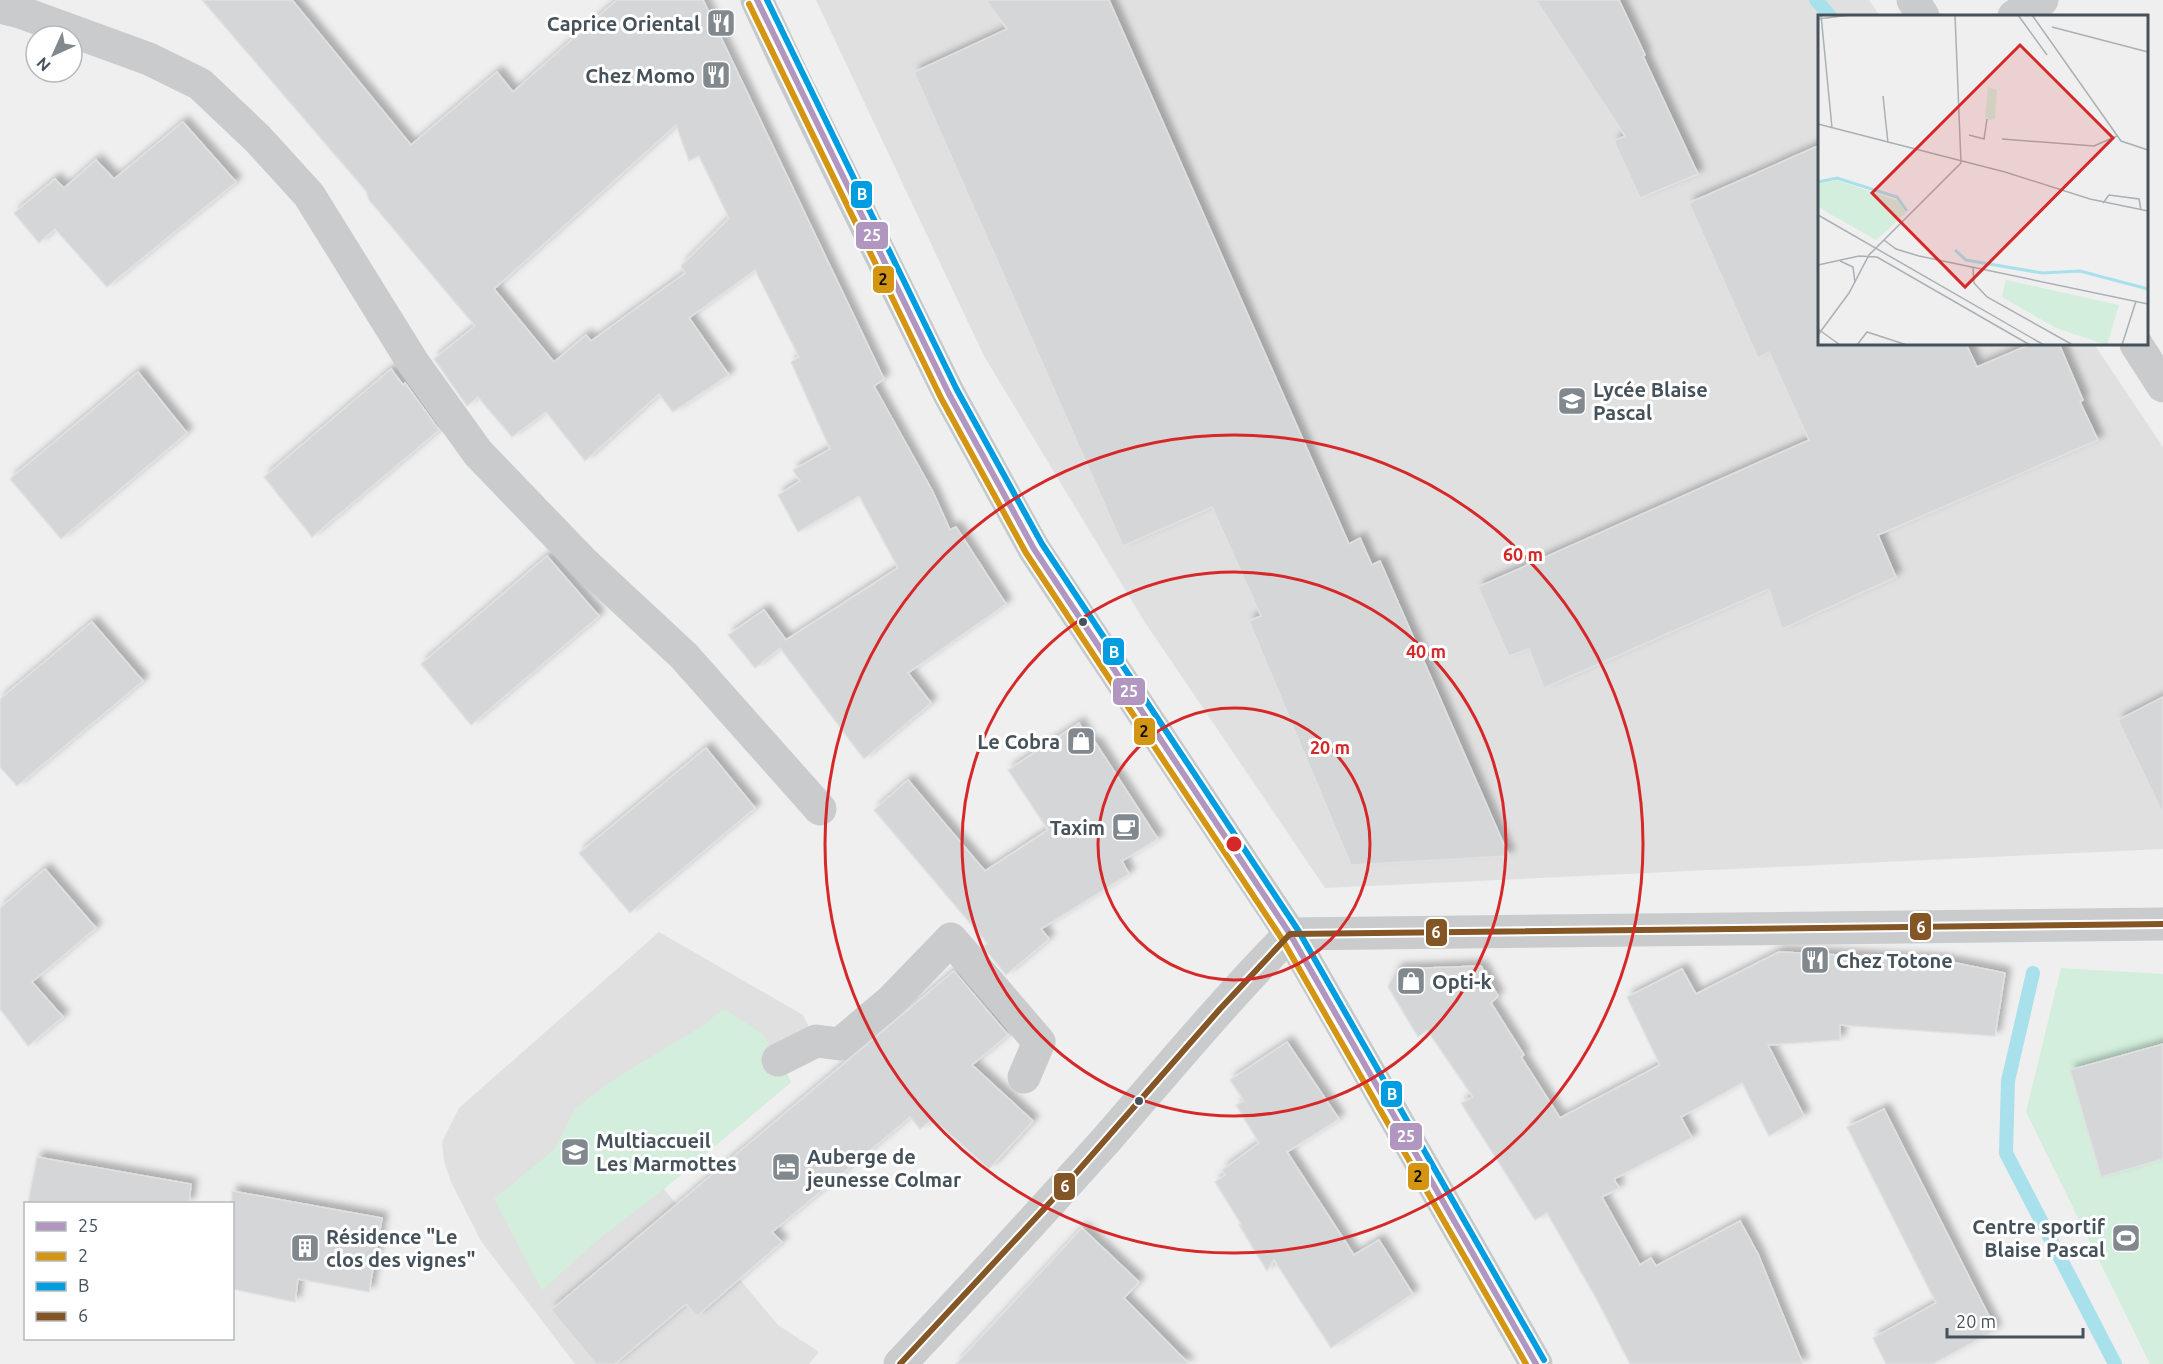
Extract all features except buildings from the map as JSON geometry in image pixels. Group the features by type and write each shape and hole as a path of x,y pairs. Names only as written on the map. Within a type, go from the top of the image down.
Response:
{"main road":[{"path":"757,0 796,86 944,384 1034,549 1290,934 1536,1364"}],"street":[{"path":"1913,0 1922,15"},
{"path":"2016,15 2042,0"},
{"path":"0,7 20,12 148,59 200,84 258,139 309,195 412,361 478,453 582,561 684,656 820,809"},
{"path":"2137,345 2163,386"},
{"path":"900,1364 1050,1202 1254,971 1290,934 2163,924"},
{"path":"778,1060 816,1041 840,1044 892,1000 951,939 1039,1042 1024,1077"}],"shaded area":[{"name":"Lycée Blaise Pascal","path":"816,0 1869,0 1879,15 1818,15 1818,345 2095,345 2163,447 2163,849 1325,888 1144,621 984,356"},
{"name":"Multiaccueil Les Marmottes","path":"659,932 803,1015 816,1041 787,1074 791,1082 664,1189 778,1325 819,1352 809,1364 575,1364 481,1241 451,1182 444,1161 442,1142 459,1108"}],"green space":[{"name":"Centre sportif Blaise Pascal","path":"2061,968 2163,974 2163,1364 2150,1364 2026,1112"},
{"path":"724,1009 763,1034 791,1082 664,1189 599,1239 542,1290 494,1199 554,1150 575,1109 610,1082 699,1028"}],"waterway":[{"path":"1816,0 1829,15"},
{"path":"2033,973 2008,1081 2006,1153 2115,1364"}],"transit line":[{"name":"25","path":"757,0 949,394 1034,549 1290,934 1536,1364"},
{"name":"B","path":"767,0 957,390 1042,544 1298,930 1544,1360"},
{"name":"2","path":"749,4 941,398 1026,553 1282,939 1526,1364"},
{"name":"6","path":"900,1364 1056,1196 1220,1009 1290,934 2163,924"}],"place":[{"name":"Caprice Oriental","path":"721,23"},
{"name":"Chez Momo","path":"716,75"},
{"name":"Lycée Blaise Pascal","path":"1572,401"},
{"name":"Le Cobra","path":"1081,741"},
{"name":"Taxim","path":"1126,827"},
{"name":"Chez Totone","path":"1815,960"},
{"name":"Opti-k","path":"1411,981"},
{"name":"Multiaccueil Les Marmottes","path":"575,1152"},
{"name":"Auberge de jeunesse Colmar","path":"786,1167"},
{"name":"Centre sportif Blaise Pascal","path":"2126,1238"},
{"name":"Résidence \"Le clos des vignes\"","path":"305,1248"}]}
